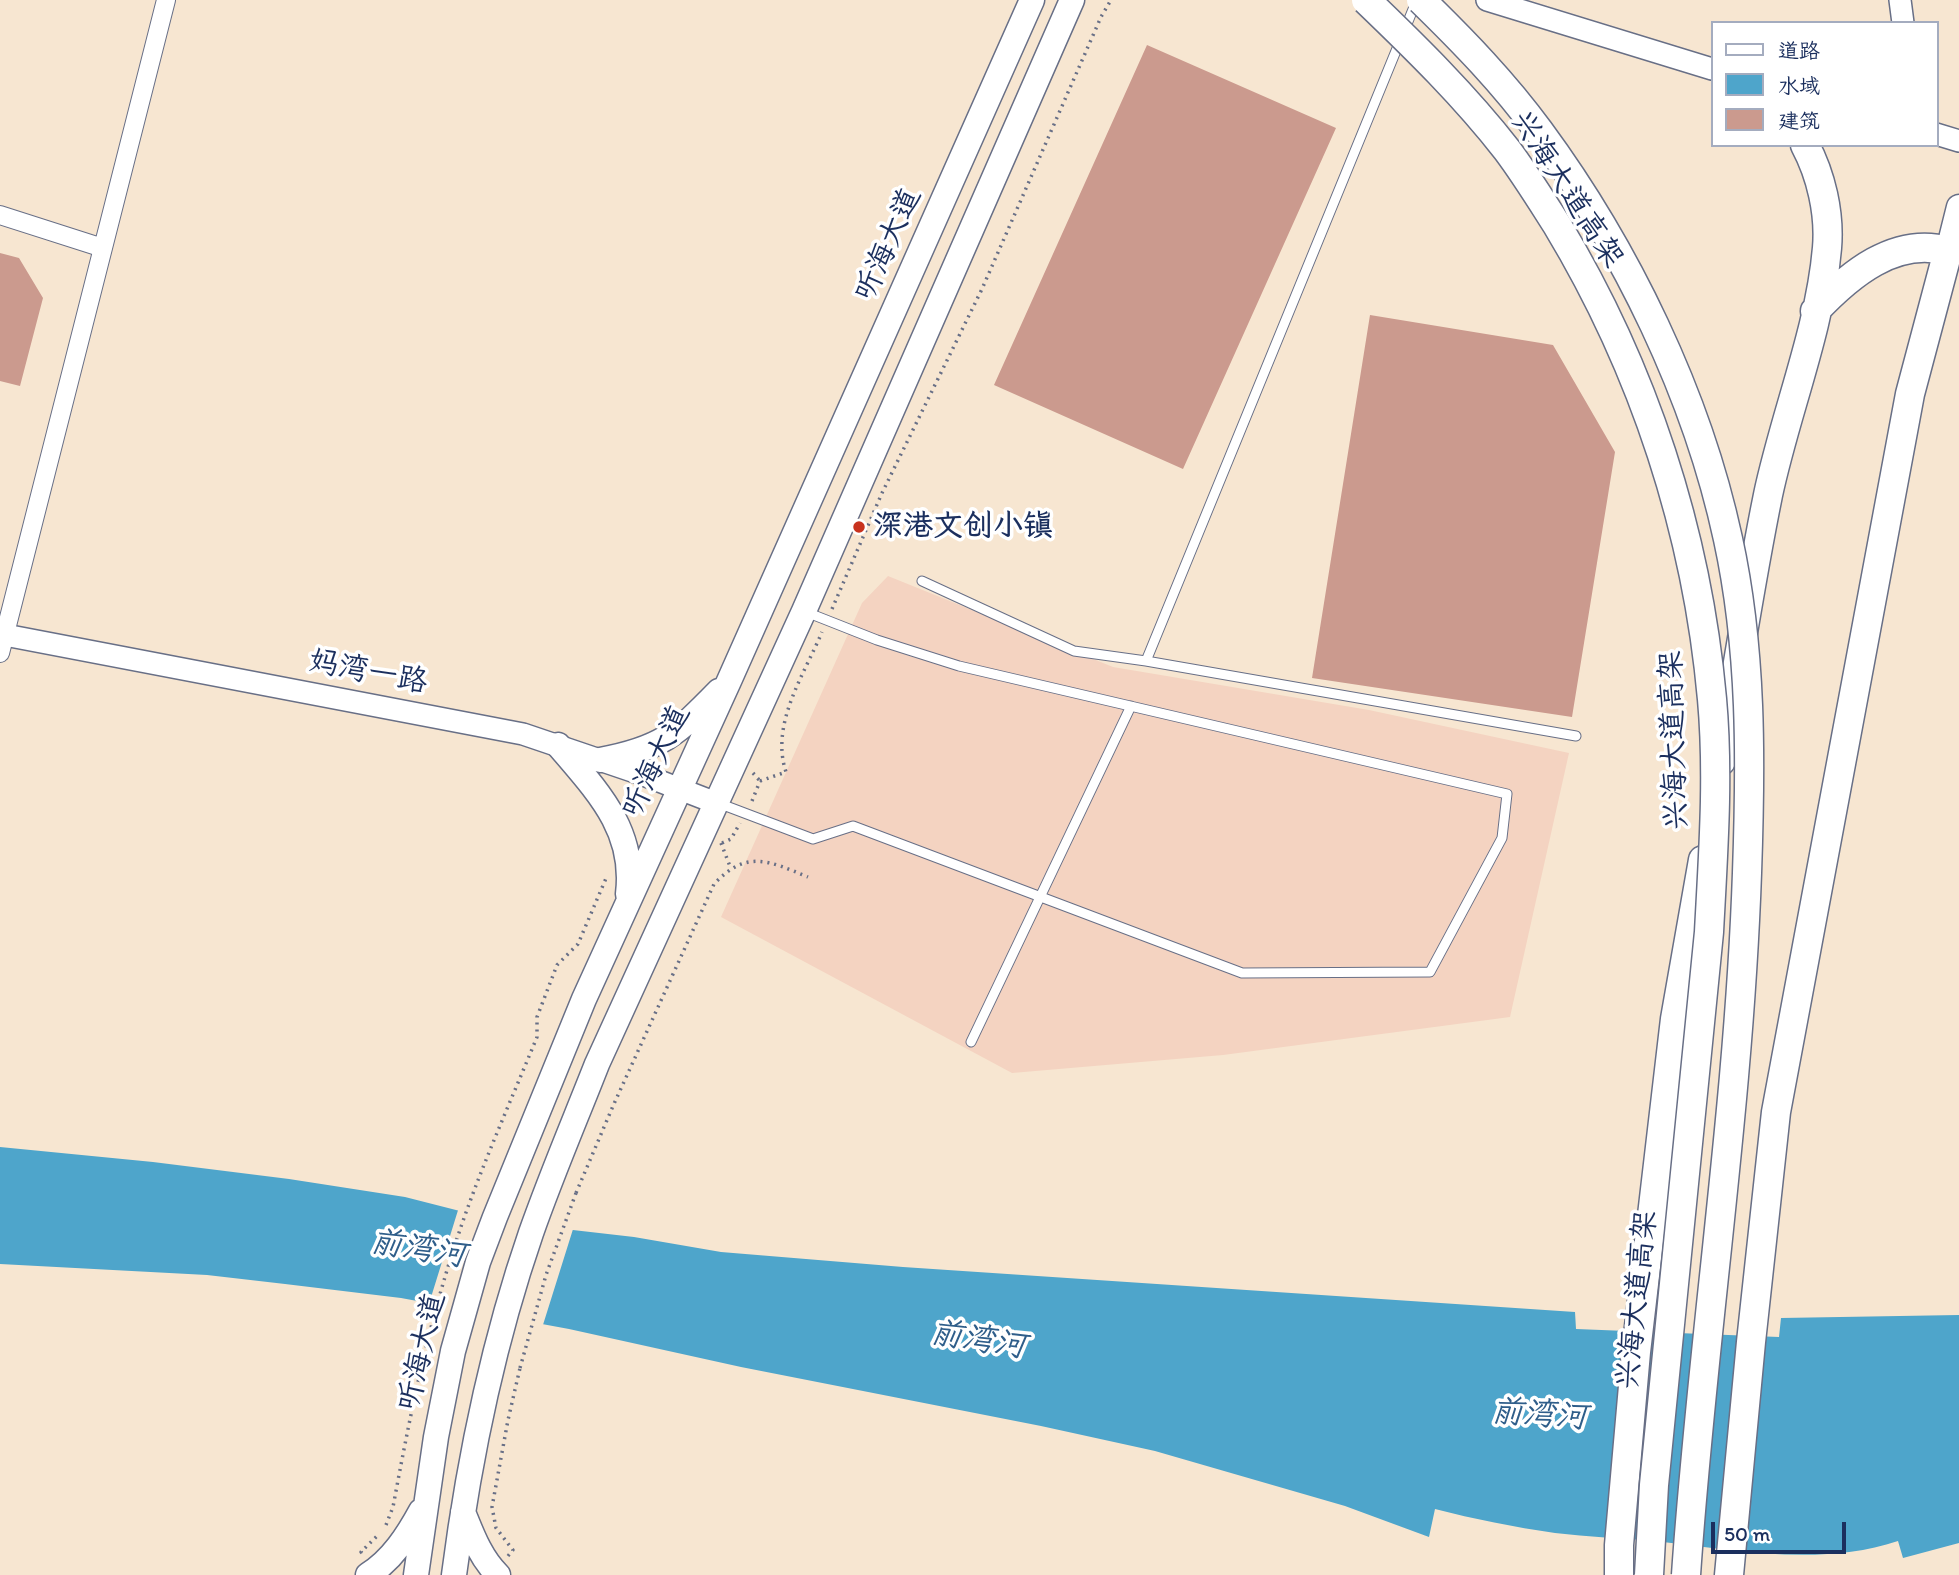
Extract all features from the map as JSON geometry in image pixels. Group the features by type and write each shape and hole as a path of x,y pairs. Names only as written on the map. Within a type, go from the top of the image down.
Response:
{"main road":[{"name":"听海大道","path":"416,1575 426,1501 453,1351 478,1262 513,1170 558,1058 1032,0"},
{"name":"兴海大道高架","path":"1366,0 1409,41 1507,151 1541,199 1582,267 1616,338 1650,421 1674,490 1692,559 1712,702 1712,881 1655,1472 1649,1575"},
{"name":"兴海大道高架","path":"1419,0 1489,70 1537,128 1574,182 1620,258 1687,403 1714,478 1741,610 1750,767 1745,922 1735,1066 1686,1575"},
{"path":"454,1575 463,1511 493,1362 517,1277 550,1183 597,1064 716,803 816,616 1073,4"},
{"path":"1619,1575 1619,1545 1636,1352 1675,1020 1768,494 1815,311 1827,247 1827,223 1819,181 1806,147"},
{"path":"1728,1575 1776,1112 1910,394 1928,317 1953,253 1959,207"},
{"path":"1815,311 1850,278 1888,255 1916,247 1953,253"},
{"path":"600,760 648,749 666,739 729,681"},
{"path":"558,745 606,802 615,819 628,859 626,905"},
{"path":"365,1563 393,1553 409,1533 426,1501"},
{"path":"463,1511 474,1541 498,1575"}],"street":[{"path":"2,641 166,0"},
{"path":"1487,0 1710,68"},
{"path":"1900,0 1903,21"},
{"path":"1938,135 1959,141"},
{"path":"0,215 103,248"},
{"name":"妈湾一路","path":"2,641 491,727 558,745 716,803"}],"lane":[{"path":"1146,661 1419,0"},
{"path":"922,581 1074,651 1146,661 1576,736"},
{"path":"716,803 813,839 853,826 1242,973 1430,972 1502,838 1507,794 959,666 877,640 816,616"},
{"path":"971,1042 1131,706"}],"path":[{"path":"760,781 786,772 781,758 782,730 816,616 882,494 982,289 1101,17 1111,0"},
{"path":"721,843 731,869"},
{"path":"513,1550 496,1528 492,1507 520,1368 546,1275 576,1193 705,899 714,884 731,869 763,860 808,877"},
{"path":"365,1563 393,1507 427,1345 453,1251 486,1160 537,1037 537,1017 556,965 578,944 608,872"}],"shaded area":[{"path":"888,576 1113,667 1369,710 1569,753 1510,1017 1223,1055 1012,1073 721,917 862,603"}],"water":[{"name":"前湾河","path":"0,1147 289,1179 405,1197 503,1222 634,1237 721,1252 903,1267 1575,1312 1576,1329 1779,1337 1781,1318 1959,1315 1959,1543 1903,1558 1898,1541 1838,1553 1808,1555 1746,1552 1555,1533 1494,1523 1435,1509 1429,1537 1345,1506 1155,1451 741,1367 569,1329 401,1298 207,1275 0,1264"}],"pier":[{"path":"459,1207 504,1218 574,1226 542,1328 428,1307"}],"building":[{"path":"1147,45 1336,128 1183,469 994,385"},
{"path":"0,253 19,258 43,298 20,386 0,381"},
{"path":"1370,315 1553,345 1615,452 1572,717 1312,678"}],"place":[{"name":"深港文创小镇","path":"859,527"}]}
